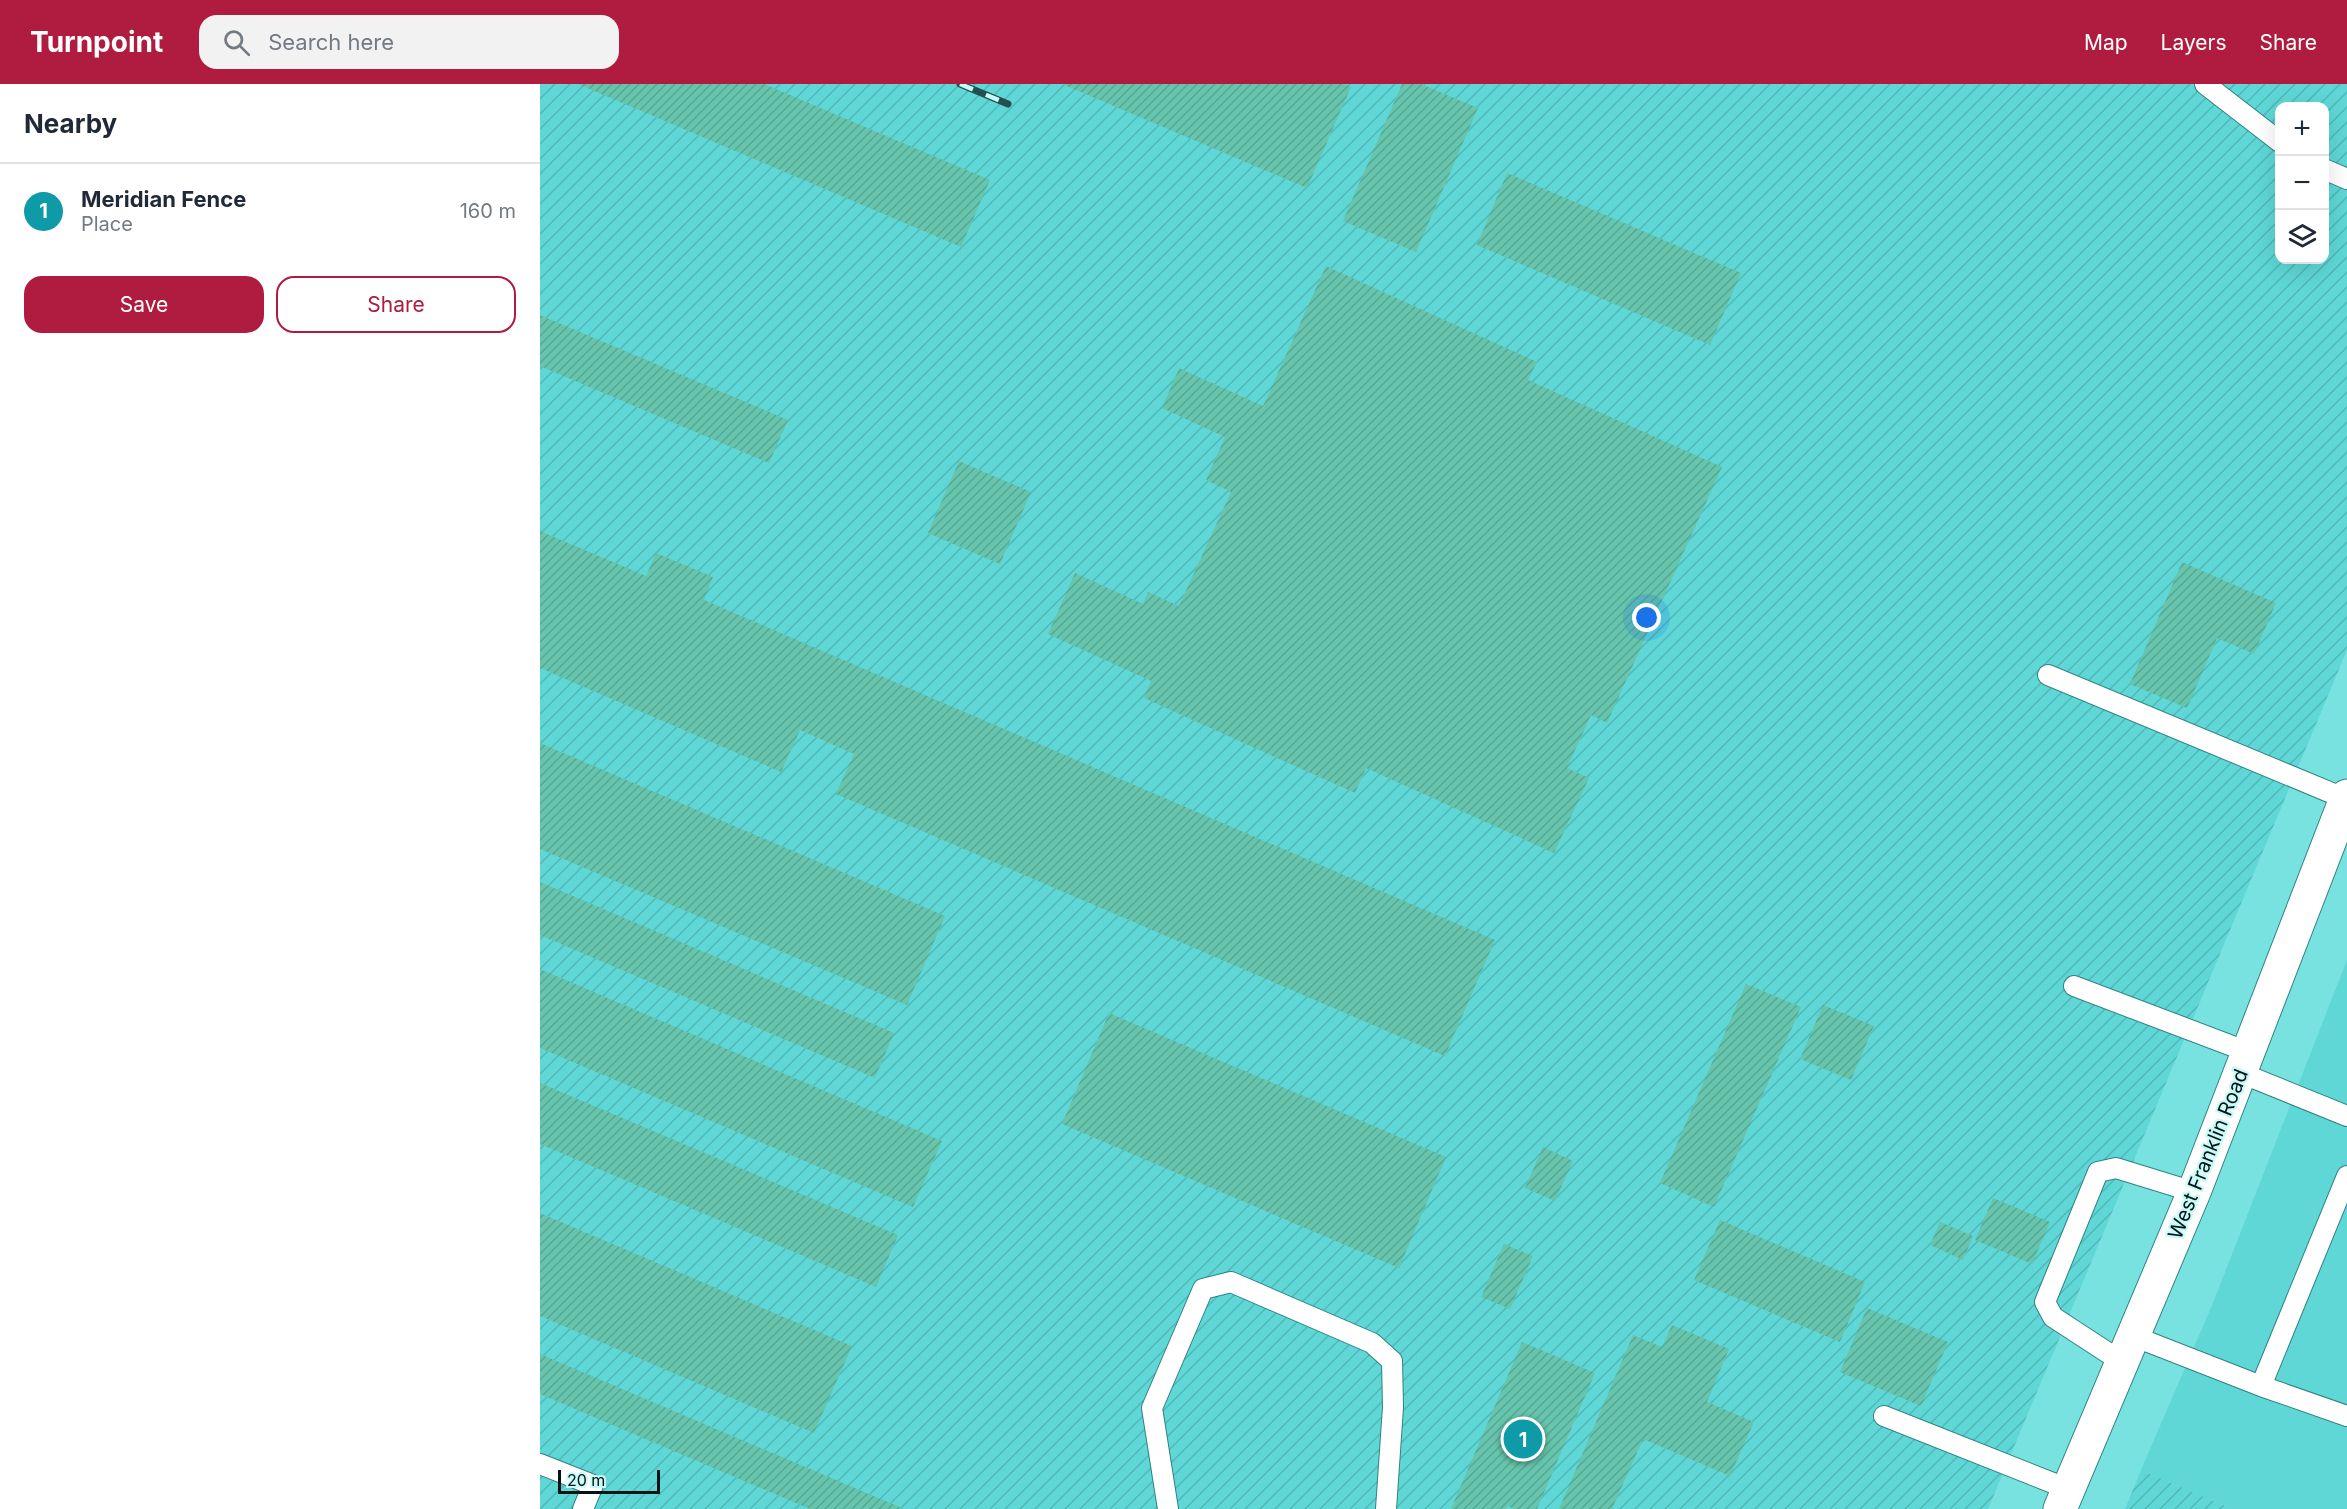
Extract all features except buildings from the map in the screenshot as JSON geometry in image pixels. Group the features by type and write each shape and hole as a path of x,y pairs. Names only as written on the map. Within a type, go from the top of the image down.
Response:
{"main road":[{"name":"West Franklin Road","path":"2064,1499 2194,1192 2346,797"}],"lane":[{"path":"2205,84 2275,138"},
{"path":"2329,171 2347,179"},
{"path":"2048,675 2346,797"},
{"path":"2074,986 2244,1062 2347,1116"},
{"path":"2194,1192 2116,1168 2098,1172 2045,1302 2053,1317 2128,1349 2261,1386 2347,1416"},
{"path":"2261,1386 2347,1176"},
{"path":"1168,1509 1152,1408 1203,1289 1231,1282 1372,1343 1392,1361 1393,1407 1386,1509"},
{"path":"1884,1416 2064,1499"},
{"path":"540,1464 593,1485 583,1509"}],"shaded area":[{"path":"540,84 2347,84 2347,650 1988,1509 540,1509"},
{"path":"2347,960 2347,1509 2232,1509 2141,1470 2213,1303"},
{"path":"2141,1470 2232,1509 2125,1509"}],"railway":[{"path":"960,84 1008,104"}],"place":[{"name":"Meridian Fence","path":"1523,1439"}]}
